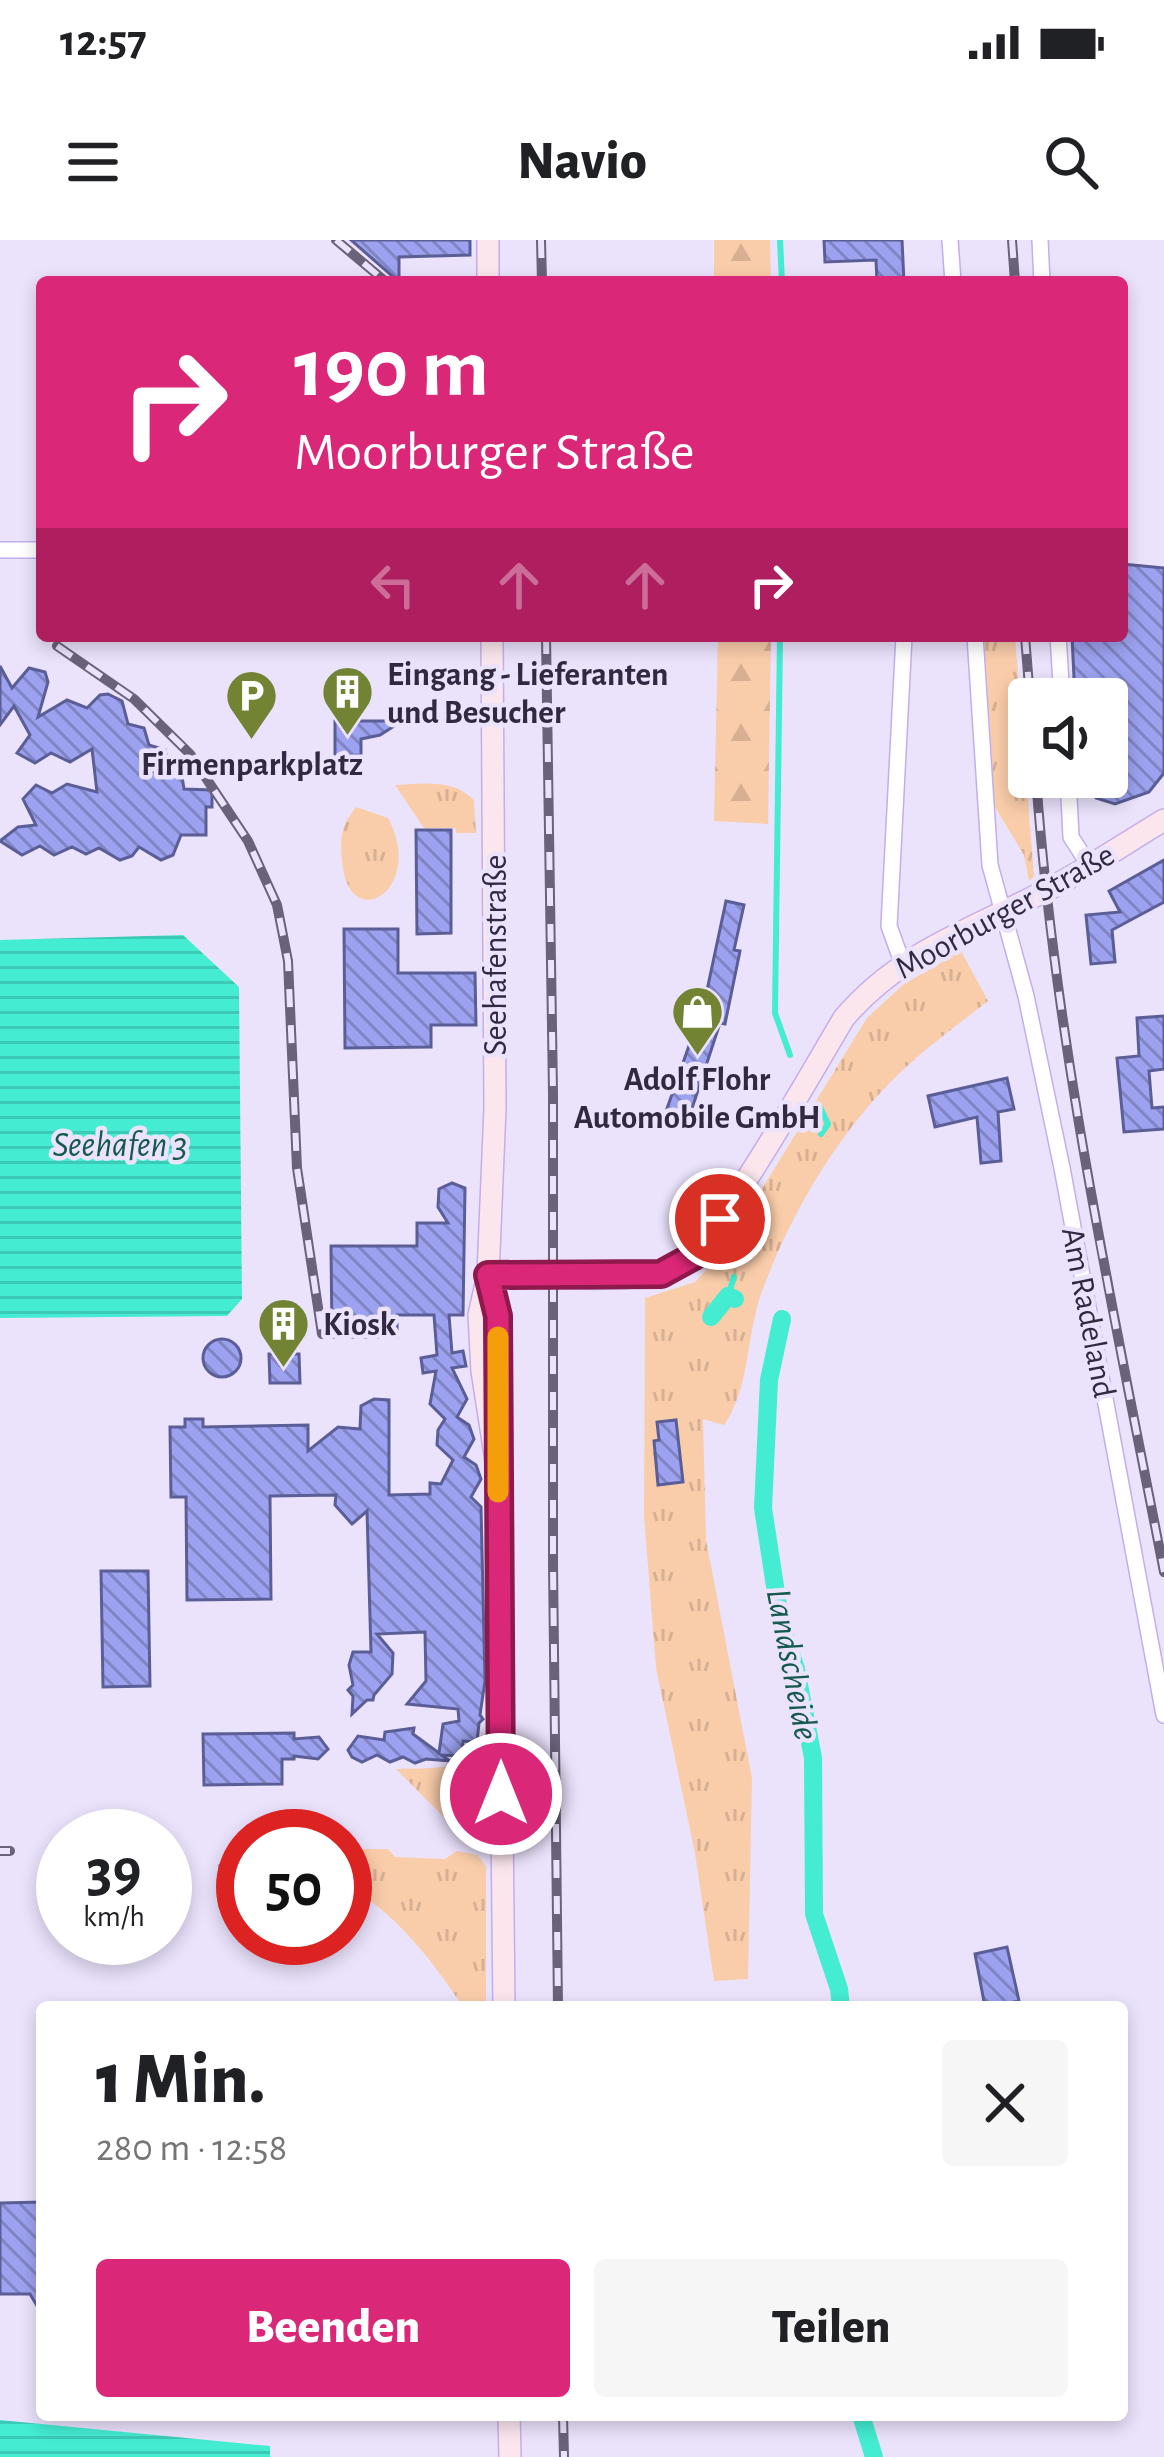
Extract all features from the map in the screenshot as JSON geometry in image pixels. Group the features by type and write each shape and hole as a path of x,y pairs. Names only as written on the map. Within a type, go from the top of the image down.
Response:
{"main road":[{"path":"488,240 488,276"},
{"name":"Seehafenstraße","path":"488,1275 495,1108 492,642"},
{"name":"Moorburger Straße","path":"488,1275 645,1276 683,1264 700,1249 844,1018 866,992 902,962 1089,865 1164,820"},
{"path":"488,1275 498,1316 504,2001"},
{"path":"509,2421 510,2457"}],"street":[{"path":"950,240 953,276"},
{"path":"1040,240 1042,276"},
{"path":"0,550 36,550"},
{"path":"902,962 890,926 904,642"},
{"name":"Am Radeland","path":"975,642 990,865 1026,996 1062,1168 1164,1715"},
{"path":"1058,642 1061,678"},
{"path":"1069,798 1072,837 1089,865"}],"green space":[{"path":"714,240 770,240 771,276 714,276"},
{"path":"718,642 771,642 768,824 714,821"},
{"path":"984,642 1015,642 1018,678 1008,678 1008,798 1028,798 1034,877 1029,881 1024,855 995,807"},
{"path":"437,784 465,793 474,800 476,833 424,828 395,785"},
{"path":"356,807 388,818 397,844 398,866 392,884 369,900 357,896 347,883 342,860 343,832"},
{"path":"961,951 988,1001 890,1082 844,1137 805,1197 774,1261 761,1294 732,1411 724,1425 703,1419 706,1540 752,1778 748,1979 714,1981 695,1853 656,1668 644,1515 645,1298 695,1282 723,1252 867,1018 904,984"},
{"path":"482,1747 484,1819 473,1829 452,1825 396,1769 454,1765"},
{"path":"372,1849 388,1849 395,1857 445,1859 457,1851 478,1855 486,1867 486,2001 459,2001 411,1938 372,1902"}],"water":[{"name":"Seehafen 3","path":"183,935 239,987 242,1299 227,1316 0,1318 0,940"},
{"path":"0,2420 270,2446 270,2457 0,2457"}],"building":[{"path":"351,240 470,240 470,255 399,257 399,276 392,276"},
{"path":"824,240 902,240 904,276 877,276 876,260 825,262"},
{"path":"1128,565 1164,568 1164,773 1149,792 1115,804 1096,798 1128,798 1128,678 1074,678 1072,642 1128,642"},
{"path":"0,666 12,688 29,668 45,672 48,682 38,717 67,700 87,708 100,695 122,701 128,724 144,728 149,745 165,750 169,768 181,770 184,789 212,790 212,807 206,807 206,835 181,835 173,855 161,860 139,847 120,860 99,848 86,854 72,847 54,855 40,846 22,855 0,841 18,827 36,825 23,799 36,785 52,793 67,784 97,792 92,749 70,762 51,753 35,763 17,753 30,735 14,706 0,725"},
{"name":"Eingang - Lieferanten und Besucher","path":"335,721 402,721 380,735 361,739 361,755 335,756"},
{"path":"416,830 451,830 451,933 417,934"},
{"path":"1164,860 1164,902 1112,930 1115,962 1091,964 1086,915 1120,912 1109,891"},
{"path":"726,901 744,905 734,950 740,951 725,1024 720,1023 686,1127 663,1120 691,1040 696,1042"},
{"path":"344,929 398,929 398,973 475,973 476,1025 431,1025 431,1047 345,1048"},
{"path":"1164,1016 1164,1069 1149,1071 1152,1108 1164,1107 1164,1129 1124,1132 1117,1058 1139,1056 1137,1018"},
{"path":"1007,1078 1014,1109 998,1112 1001,1161 981,1163 977,1117 935,1127 928,1096"},
{"path":"452,1183 465,1188 463,1315 449,1315 452,1353 463,1351 466,1366 452,1368 467,1399 457,1417 469,1425 474,1439 464,1457 476,1465 481,1479 471,1497 481,1507 483,1719 477,1742 463,1741 462,1756 441,1755 450,1761 415,1763 403,1757 390,1762 377,1755 362,1762 348,1750 358,1736 384,1740 385,1732 414,1728 413,1734 439,1753 443,1724 459,1721 458,1709 407,1704 426,1681 425,1632 377,1634 393,1653 392,1674 373,1700 352,1714 349,1665 353,1652 371,1652 367,1511 352,1524 335,1505 336,1495 270,1496 271,1599 187,1600 186,1497 171,1497 170,1427 185,1427 185,1419 203,1419 203,1427 308,1425 308,1451 338,1427 360,1429 361,1406 374,1399 389,1400 389,1495 430,1494 430,1483 441,1484 453,1460 437,1445 445,1419 430,1404 436,1371 423,1373 421,1358 437,1355 434,1315 397,1315 397,1337 332,1337 331,1246 417,1246 417,1223 448,1223 438,1207 439,1189"},
{"path":"222,1339 235,1345 241,1358 235,1371 222,1377 209,1371 203,1358 209,1345"},
{"name":"Kiosk","path":"269,1354 299,1354 300,1383 270,1383"},
{"path":"676,1420 683,1482 658,1485 657,1422"},
{"path":"101,1571 148,1571 150,1686 103,1687"},
{"path":"294,1733 294,1739 319,1737 328,1749 318,1759 282,1759 282,1784 204,1785 203,1734"},
{"path":"1007,1947 1019,2001 984,2001 975,1954"},
{"path":"36,2202 36,2304 30,2294 0,2294 0,2203"}],"waterway":[{"path":"780,240 782,276"},
{"path":"780,642 775,1013 790,1055"},
{"path":"819,1105 828,1124 821,1134"},
{"path":"728,1296 734,1277"},
{"name":"Landscheide","path":"711,1317 728,1296 735,1299"},
{"name":"Landscheide","path":"782,1319 769,1380 763,1508 781,1625 796,1669 813,1758 814,1914 840,2001"},
{"name":"Landscheide","path":"863,2421 874,2457"}],"railway":[{"path":"336,240 379,276"},
{"path":"541,240 542,276"},
{"path":"1012,240 1015,276"},
{"path":"546,642 558,2001"},
{"path":"1025,642 1028,678"},
{"path":"57,646 134,699 190,754 248,841 277,905 288,961 297,1168 322,1334"},
{"path":"1038,798 1071,1077 1164,1572"},
{"path":"0,1851 10,1851"},
{"path":"563,2421 564,2457"}],"slow traffic":[{"path":"498,1337 498,1492"}],"place":[{"name":"Eingang - Lieferanten und Besucher","path":"348,738"},
{"name":"Firmenparkplatz","path":"252,742"},
{"name":"Adolf Flohr Automobile GmbH","path":"697,1057"},
{"name":"Kiosk","path":"284,1369"}],"route":[{"path":"501,1794 498,1316 488,1275 661,1274 694,1256 720,1219"}]}
